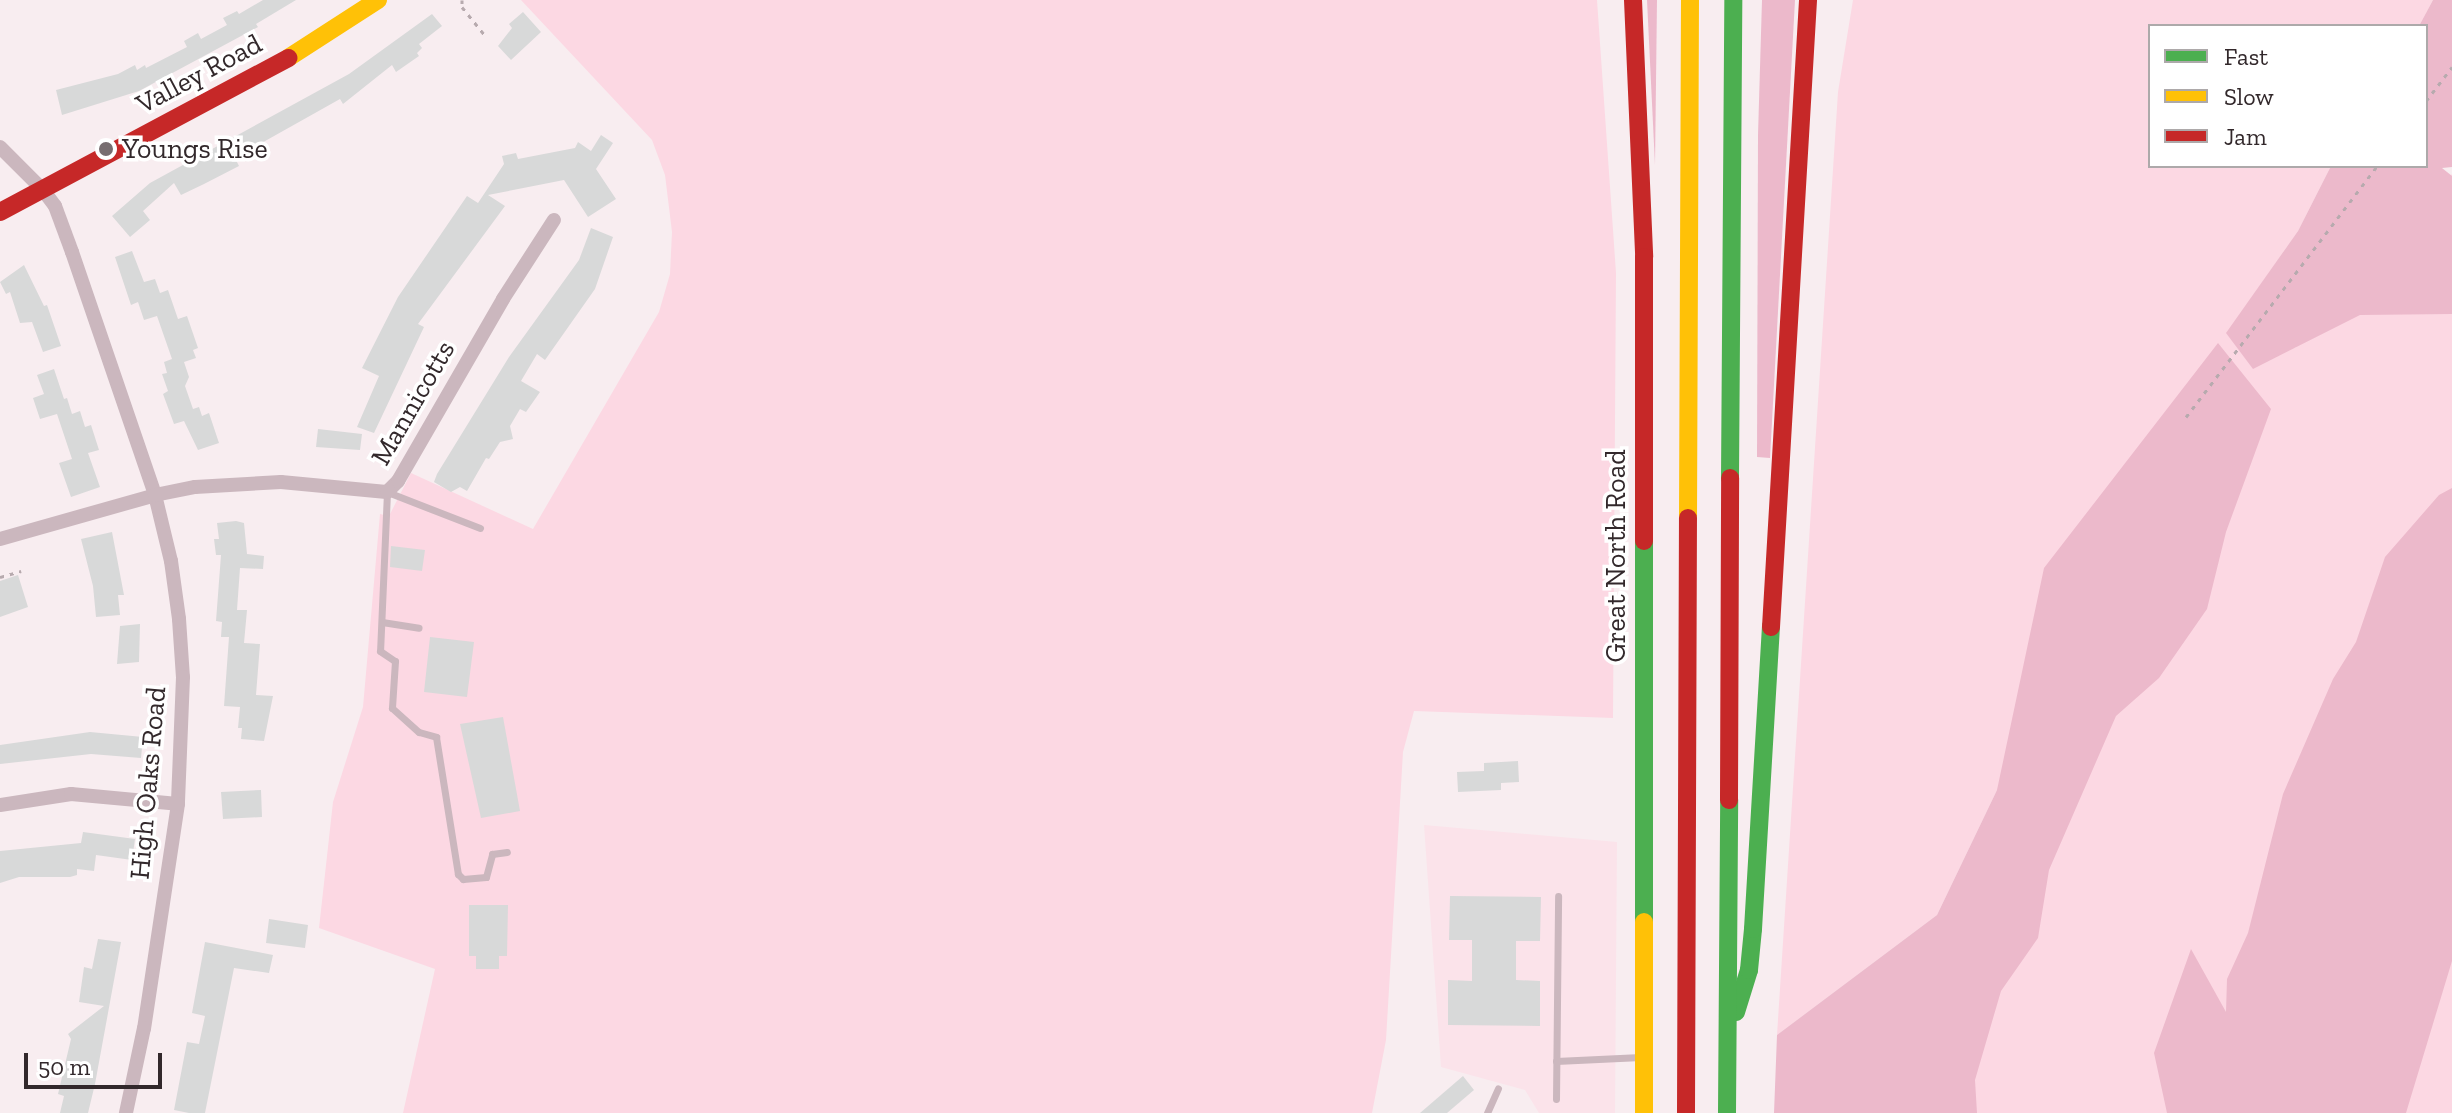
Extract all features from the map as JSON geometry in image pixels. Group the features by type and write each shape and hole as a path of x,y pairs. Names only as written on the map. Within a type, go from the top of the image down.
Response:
{"main road":[{"name":"Valley Road","path":"0,212 298,53 378,0"},
{"name":"Great North Road","path":"1633,0 1644,257 1644,1113"},
{"path":"1686,1113 1690,0"},
{"path":"1727,1113 1733,0"},
{"path":"1727,1044 1749,970 1753,929 1808,0"}],"street":[{"path":"0,147 43,190"},
{"name":"High Oaks Road","path":"43,190 55,206 72,252 155,495 171,561 179,619 183,705 178,804 144,1028 126,1113"},
{"name":"Mannicotts","path":"0,539 155,495 195,487 281,482 387,492 398,481 503,299 554,220"},
{"path":"0,805 46,795 71,794 178,804"}],"lane":[{"path":"480,528 387,492 380,651 395,661 392,708 419,732 436,737 458,874 463,879 486,877 492,854 507,852"},
{"path":"382,622 419,628"},
{"path":"1556,1099 1558,896"},
{"path":"1556,1061 1643,1057"},
{"path":"1487,1113 1498,1088"}],"path":[{"path":"462,0 463,9 486,37"},
{"path":"2428,98 2452,67"},
{"path":"2186,417 2375,168"},
{"path":"0,577 21,571"}],"shaded area":[{"path":"521,0 1597,0 1616,273 1613,718 1414,711 1403,752 1386,1040 1372,1113 403,1113 435,969 319,928 333,802 363,707 380,514 389,516 411,473 533,529 659,312 670,274 672,232 665,175 652,140"},
{"path":"1647,0 1657,0 1655,165"},
{"path":"1762,0 1795,0 1770,458 1757,457 1758,135"},
{"path":"1853,0 2433,0 2420,24 2148,24 2148,168 2330,168 2298,231 2227,333 2295,348 2452,174 2452,1113 1946,1113 1997,790 1937,915 1777,1035 1838,92"},
{"path":"2433,0 2452,0 2452,167 2442,168 2452,176 2452,314 2360,315 2253,369 2226,333 2298,231 2330,168 2428,168 2428,24 2420,24"},
{"path":"2218,343 2271,409 2226,532 2207,609 2159,678 2116,716 2049,870 2038,938 2001,991 1975,1080 1977,1113 1774,1113 1777,1035 1937,915 1997,790 2044,568"},
{"path":"2452,488 2452,961 2406,1113 2167,1113 2154,1053 2191,949 2226,1012 2227,979 2248,933 2283,794 2333,679 2356,642 2385,557 2439,495"},
{"path":"1424,825 1617,842 1615,1113 1539,1113 1525,1090 1441,1067"}],"building":[{"path":"263,0 296,0 256,24 258,27 139,91 62,115 56,90 118,74 135,65 137,70 145,65 146,68 187,47 184,41 198,33 201,39 227,25 223,18 237,11 239,14"},
{"path":"523,12 541,32 511,60 498,46 512,28 509,24"},
{"path":"432,14 442,26 419,44 422,48 417,53 419,56 396,72 392,65 343,104 340,99 235,158 239,166 204,184 181,195 174,183 143,211 150,220 130,237 112,216 150,183 349,74"},
{"path":"601,135 613,143 596,169 616,199 588,217 564,180 488,195 505,206 418,324 424,327 374,433 357,427 379,376 362,368 398,297 467,196 478,203 504,164 502,156 516,153 518,159 575,148 578,142 591,151"},
{"path":"591,228 613,237 595,289 545,360 537,354 521,381 540,392 526,412 520,409 510,426 513,439 500,442 489,459 486,458 467,491 460,487 451,492 434,482 437,474 509,357 579,260"},
{"path":"132,251 144,282 155,279 160,293 168,290 178,319 187,316 198,348 193,350 196,358 184,362 189,377 185,386 193,409 199,407 202,416 209,413 219,443 198,450 184,421 174,424 163,394 168,391 162,374 167,373 164,362 172,359 157,316 144,320 138,302 131,305 115,257"},
{"path":"24,265 44,306 47,305 61,346 43,352 32,322 20,323 10,292 6,294 0,282"},
{"path":"54,369 72,414 80,411 85,427 91,425 99,450 88,453 100,487 71,497 59,463 72,459 57,414 40,419 33,398 44,394 37,375"},
{"path":"318,429 362,434 360,450 316,447"},
{"path":"217,523 244,523 247,554 264,556 263,569 240,568 237,610 247,610 244,643 260,644 256,695 273,696 264,741 241,739 242,728 238,728 240,707 224,706 229,637 221,637 222,622 216,621 221,555 216,555 214,539 219,539"},
{"path":"112,532 124,595 118,595 120,615 96,617 93,586 81,539"},
{"path":"391,546 425,550 422,571 390,567"},
{"path":"18,575 28,607 0,617 0,581"},
{"path":"140,624 139,662 117,664 120,626"},
{"path":"430,637 474,642 467,697 424,692"},
{"path":"503,717 520,811 481,818 460,724"},
{"path":"90,732 143,737 141,758 91,754 0,764 0,745"},
{"path":"1518,761 1519,782 1501,783 1501,790 1458,792 1457,772 1484,771 1484,763"},
{"path":"261,790 262,817 223,819 221,792"},
{"path":"83,832 135,839 132,860 96,855 94,871 77,869 77,875 70,877 19,877 0,883 0,851 81,843"},
{"path":"1450,896 1541,897 1540,941 1516,941 1516,980 1540,981 1540,1026 1448,1025 1448,980 1472,981 1472,940 1449,940"},
{"path":"469,905 508,905 507,956 499,956 499,969 476,969 476,956 469,956"},
{"path":"269,919 308,925 305,948 266,943"},
{"path":"98,939 121,942 95,1084 88,1113 60,1113 64,1096 58,1094 71,1039 68,1034 104,1006 79,1002 84,967 92,969"},
{"path":"205,942 273,955 269,973 234,968 205,1113 189,1113 174,1110 187,1042 199,1044 205,1016 192,1013"},
{"path":"1463,1076 1474,1090 1447,1113 1420,1113"}],"traffic: fast":[{"path":"1730,478 1733,0"},
{"path":"1644,541 1644,922"},
{"path":"1736,1012 1749,970 1753,929 1771,627"},
{"path":"1727,1113 1729,800"}],"traffic: slow":[{"path":"288,58 378,0"},
{"path":"1688,518 1690,0"},
{"path":"1644,922 1644,1113"}],"traffic: jam":[{"path":"1633,0 1644,257 1644,541"},
{"path":"1771,627 1808,0"},
{"path":"0,212 288,58"},
{"path":"1729,800 1730,478"},
{"path":"1686,1113 1688,518"}],"place":[{"name":"Youngs Rise","path":"106,149"}]}
